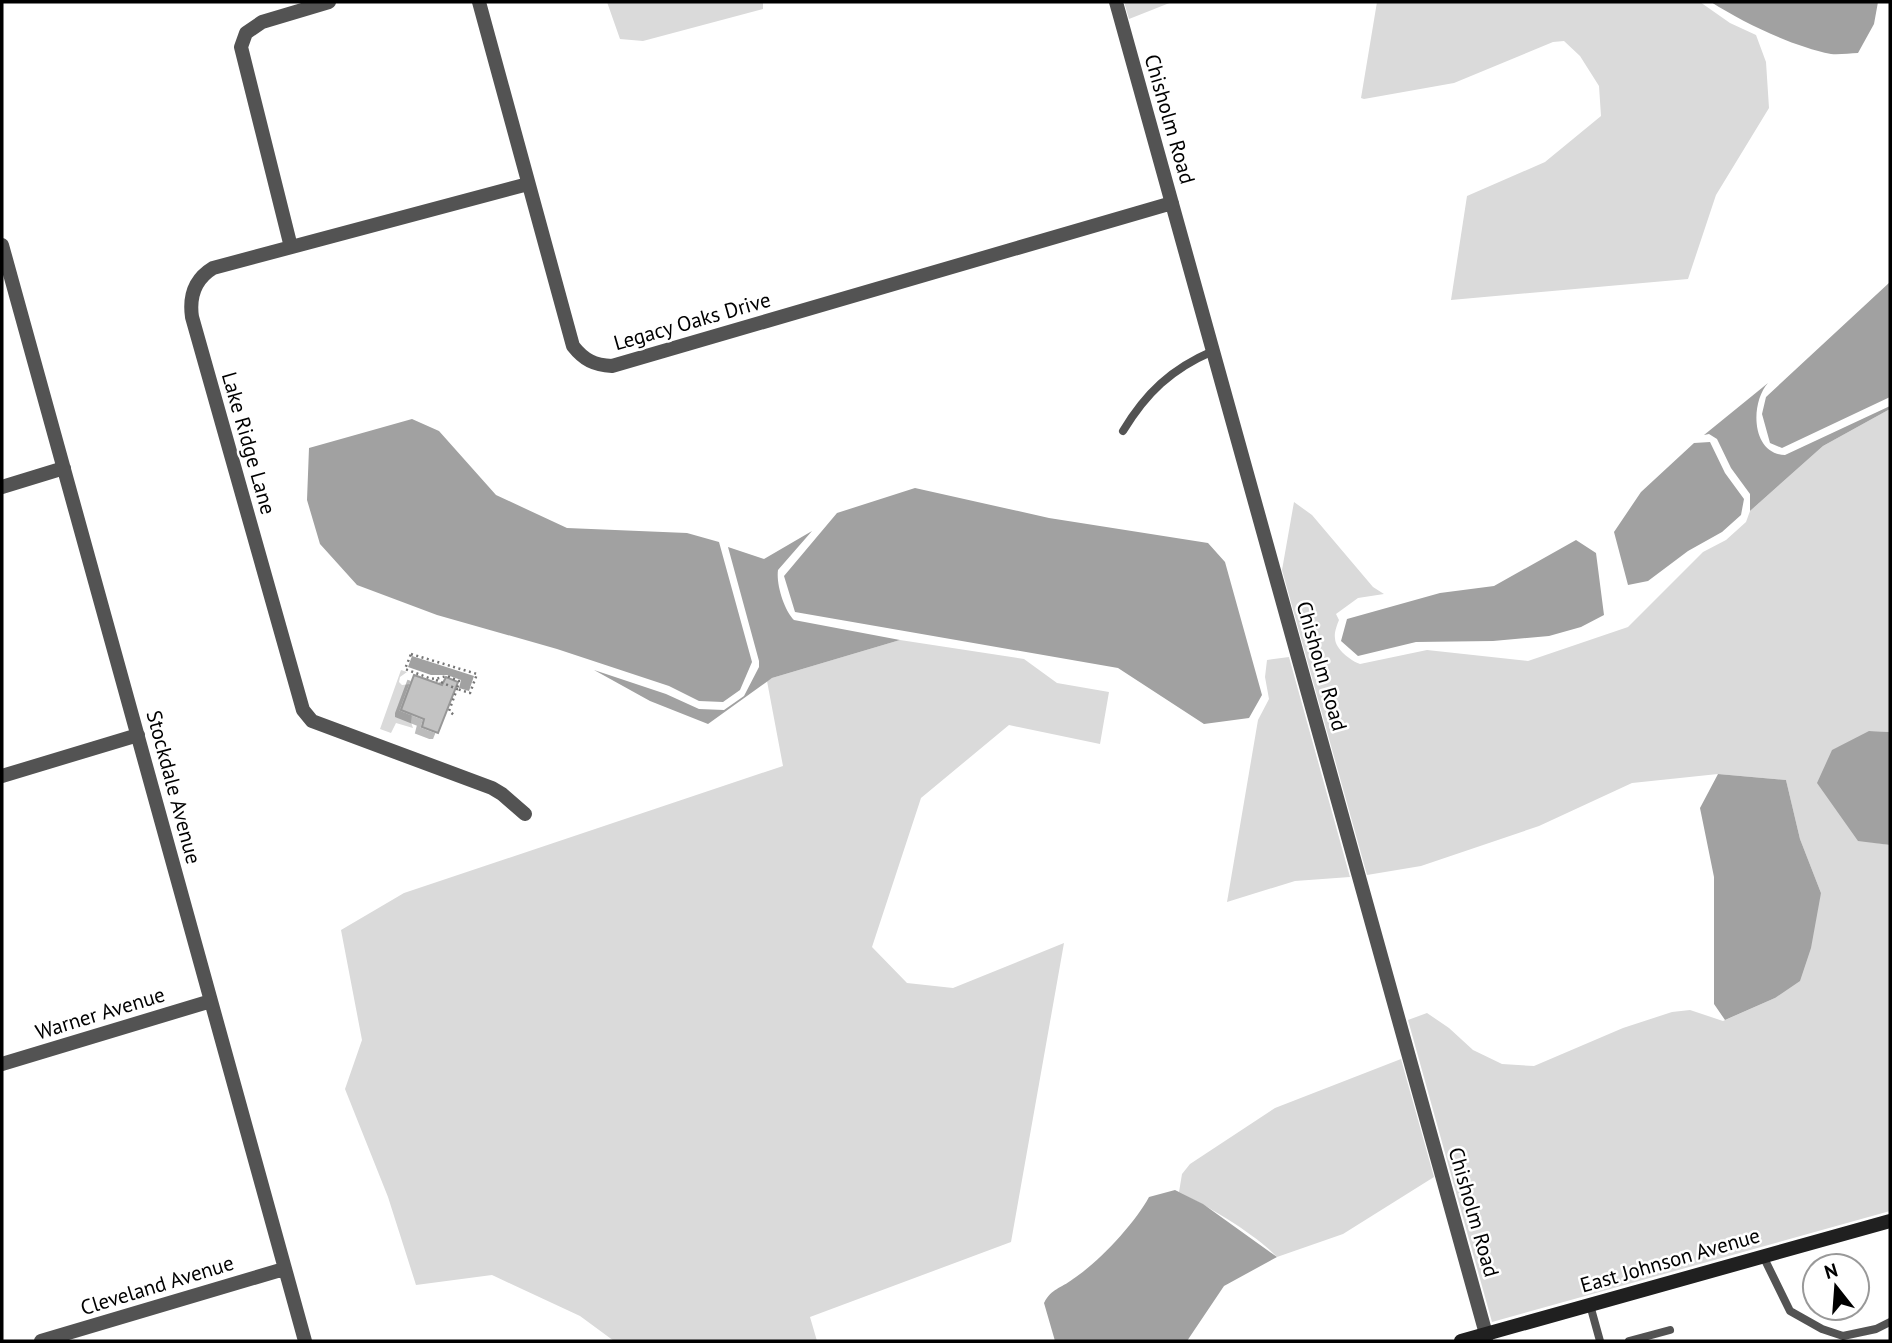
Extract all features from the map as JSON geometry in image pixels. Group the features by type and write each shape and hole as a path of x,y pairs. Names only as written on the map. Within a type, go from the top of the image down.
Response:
{"main road":[{"name":"East Johnson Avenue","path":"1461,1341 1486,1338 1590,1305 1890,1221"}],"street":[{"path":"291,247 241,47 246,33 262,22 329,2"},
{"name":"Legacy Oaks Drive","path":"479,2 573,346 583,358 596,365 612,366 1172,203"},
{"name":"Chisholm Road","path":"1116,2 1486,1338"},
{"name":"Lake Ridge Lane","path":"525,814 492,788 312,721 303,710 190,303 201,275 213,268 528,184"},
{"name":"Stockdale Avenue","path":"2,245 305,1341"},
{"path":"2,487 64,468"},
{"path":"2,776 138,735"},
{"name":"Warner Avenue","path":"2,1064 211,1001"},
{"name":"Cleveland Avenue","path":"41,1341 284,1269"}],"lane":[{"path":"1122,431 1136,409 1154,389 1183,365 1213,351"},
{"path":"1763,1256 1790,1311 1822,1329 1843,1336 1876,1329 1890,1322"},
{"path":"1590,1305 1600,1341"},
{"path":"1629,1341 1670,1330"}],"path":[{"path":"411,654 477,674 470,693 435,680 405,669 411,654"},
{"path":"435,680 447,676 460,681 449,711 454,715"}],"shaded area":[{"path":"607,2 763,2 763,9 643,41 620,39"},
{"path":"1124,2 1172,2 1129,19"},
{"path":"1377,2 1700,2 1730,23 1756,35 1766,62 1769,108 1716,195 1688,279 1451,300 1467,196 1545,162 1601,116 1599,86 1580,56 1564,41 1553,42 1454,83 1361,98"},
{"path":"1711,2 1878,2 1874,24 1858,53 1831,54 1785,40 1753,26"},
{"path":"1890,282 1890,397 1782,448 1770,443 1762,414 1766,397"},
{"path":"1768,383 1758,403 1757,426 1765,446 1785,455 1890,406 1890,409 1823,446 1750,511 1750,494 1731,468 1717,439 1709,434 1704,435"},
{"path":"1890,409 1890,732 1869,731 1858,840 1890,845 1890,1211 1492,1322 1408,1020 1427,1013 1449,1028 1473,1050 1502,1064 1534,1066 1623,1028 1672,1012 1690,1010 1723,1021 1775,998 1821,893 1800,839 1786,780 1718,774 1632,783 1539,826 1421,866 1367,875 1282,570 1294,502 1312,515 1373,587 1384,594 1358,598 1336,614 1339,620 1336,642 1352,660 1360,664 1427,650 1528,661 1628,627 1703,552 1726,540 1746,522 1750,511 1823,446"},
{"path":"412,419 439,431 496,495 567,528 687,533 719,542 752,662 740,690 723,702 699,701 669,686 557,649 437,615 357,585 320,544 307,500 309,448"},
{"path":"1710,442 1725,473 1744,499 1741,515 1722,532 1688,551 1648,581 1628,585 1614,532 1641,492 1694,443"},
{"path":"915,488 1049,518 1208,543 1225,562 1262,695 1249,718 1204,724 1118,668 795,612 784,576 837,513"},
{"path":"812,531 778,570 780,589 790,616 794,620 900,640 772,678 708,724 650,701 594,670 666,694 699,709 724,710 744,696 759,667 728,547 764,559"},
{"path":"1576,540 1596,553 1604,615 1581,627 1549,636 1493,641 1416,642 1358,656 1341,641 1347,619 1440,593 1494,586"},
{"path":"900,640 1024,659 1057,683 1109,692 1100,744 1009,725 921,798 872,947 907,983 953,988 1064,943 1011,1242 810,1317 817,1341 614,1341 580,1316 492,1275 416,1285 388,1197 345,1089 362,1040 341,930 404,893 783,766 767,681"},
{"path":"412,656 474,676 469,691 459,688 461,680 447,675 431,675 408,667"},
{"path":"1289,657 1350,877 1295,881 1227,902 1258,720 1269,699 1265,677 1267,660"},
{"path":"401,670 407,672 400,677 399,682 402,685 411,684 401,710 412,714 413,728 396,723 391,733 380,729"},
{"path":"1869,731 1890,732 1890,845 1858,841 1817,783 1832,750"},
{"path":"1718,774 1786,780 1800,839 1821,893 1811,948 1800,981 1775,998 1725,1020 1714,1004 1714,877 1700,808"},
{"path":"1401,1059 1434,1177 1343,1234 1277,1257 1244,1230 1179,1192 1182,1174 1190,1164 1275,1108"},
{"path":"1175,1190 1203,1204 1277,1257 1224,1286 1187,1341 1055,1341 1044,1303 1047,1298 1105,1252 1126,1230 1149,1197"}],"building":[{"path":"414,675 442,685 446,677 458,682 438,733 422,727 424,719 401,710"}]}
